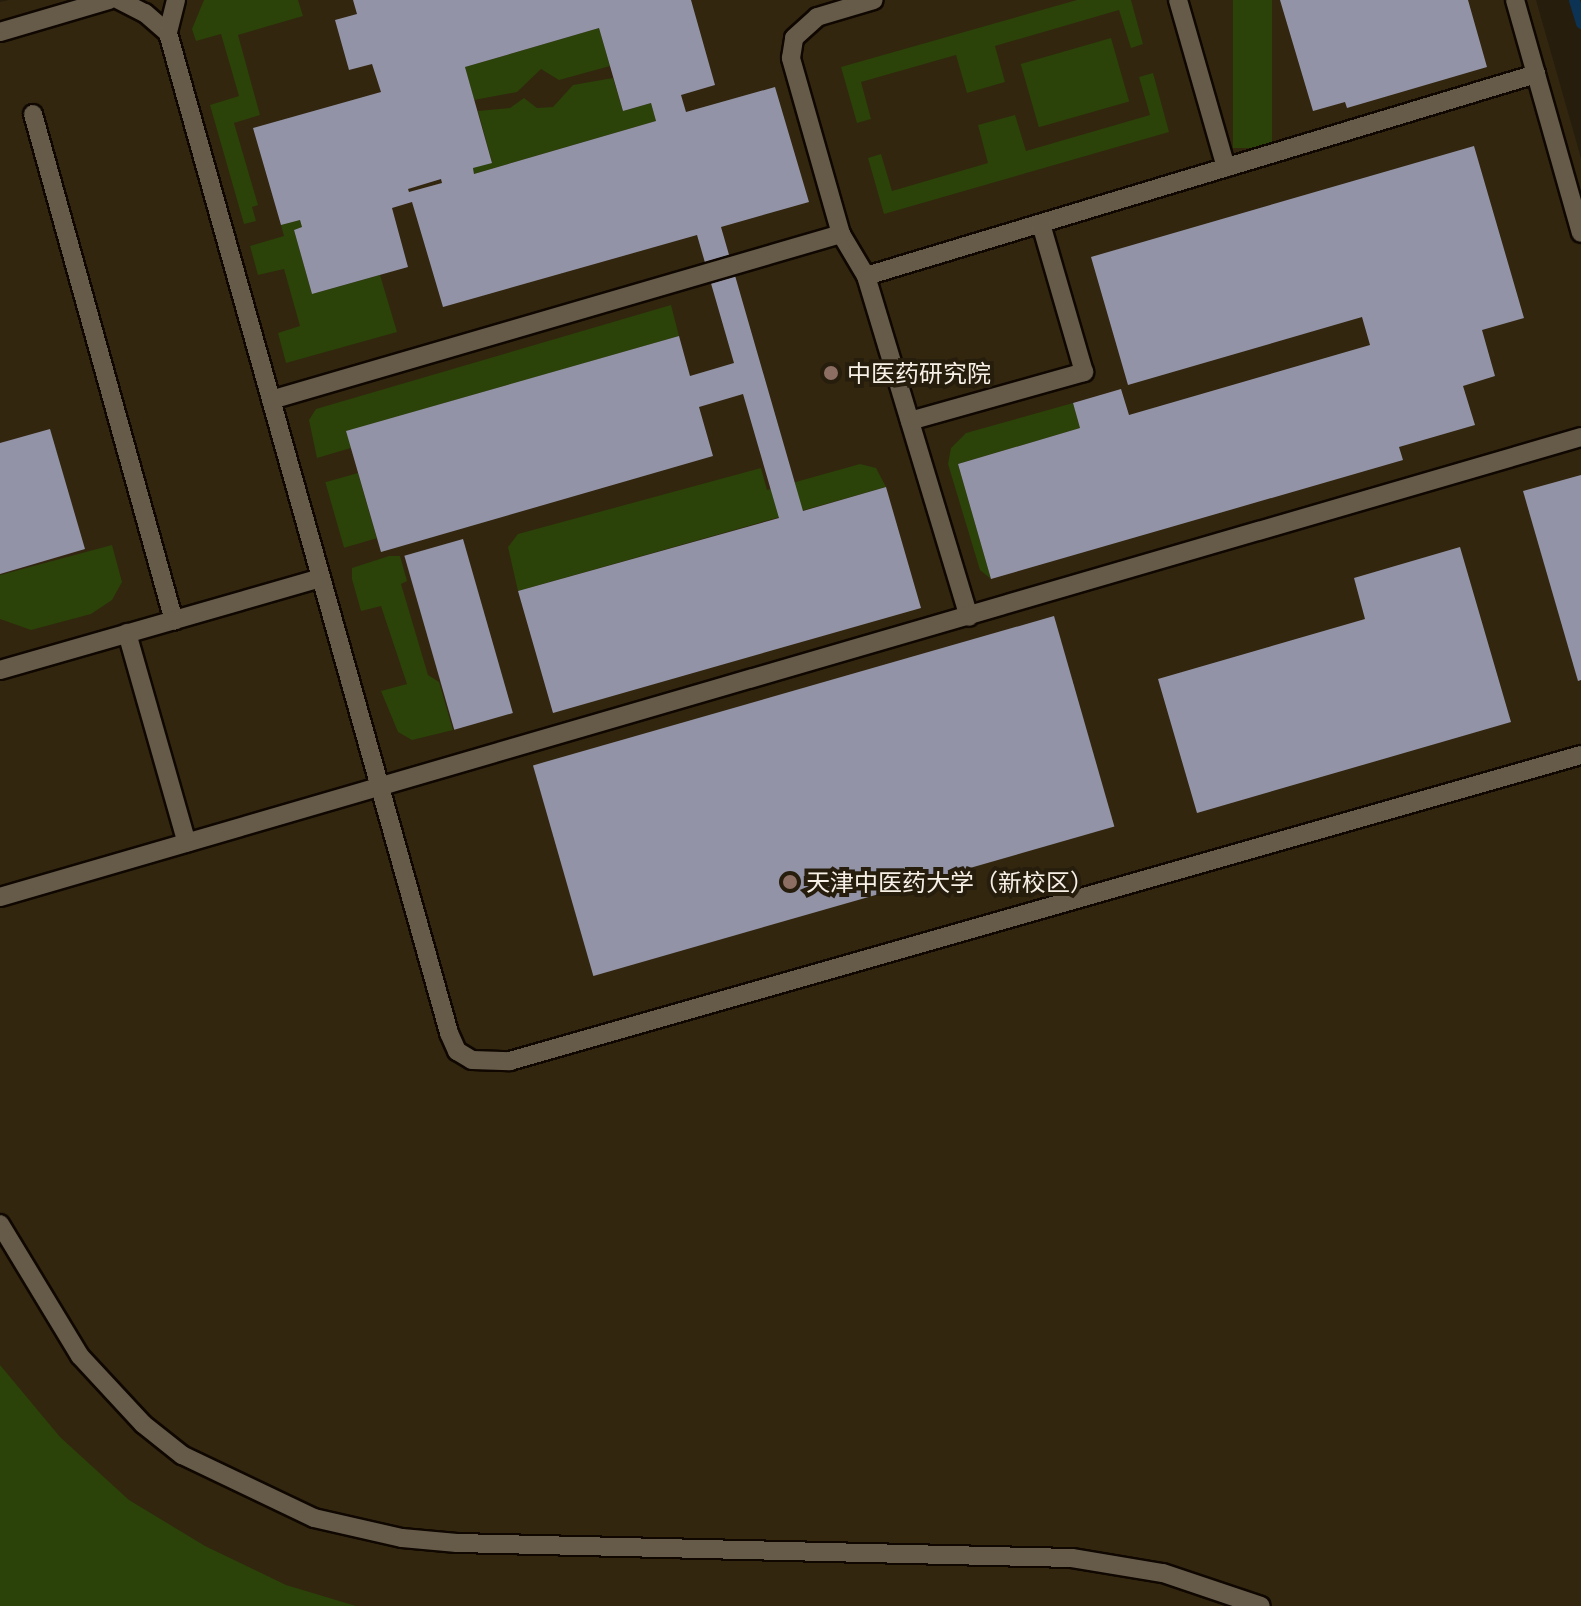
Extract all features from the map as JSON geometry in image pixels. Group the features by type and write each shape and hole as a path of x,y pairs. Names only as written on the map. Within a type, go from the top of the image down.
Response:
{"lane":[{"path":"0,32 109,0"},
{"path":"119,0 145,13 168,33"},
{"path":"176,0 168,33 380,790 449,1033 457,1051 489,1064 1581,755"},
{"path":"874,0 817,17 794,38 791,58 841,234 866,276 969,617"},
{"path":"1178,0 1226,167"},
{"path":"1515,0 1581,233"},
{"path":"866,276 1536,74"},
{"path":"33,114 174,621"},
{"path":"910,421 1084,372 1041,224"},
{"path":"271,400 841,234"},
{"path":"0,897 380,790 1581,437"},
{"path":"0,670 321,578"},
{"path":"127,633 187,843"},
{"path":"0,1224 80,1356 143,1424 182,1455 314,1518 402,1538 457,1543 1072,1558 1163,1573 1261,1606"}],"shaded area":[{"name":"天津中医药大学（新校区）","path":"1536,0 1581,158 1581,1606 0,1606 0,2"}],"green space":[{"path":"204,0 298,0 303,16 238,35 260,115 234,123 258,205 252,207 256,221 244,224 210,105 239,96 221,34 196,41 192,29"},
{"path":"1077,0 1131,0 1143,44 1131,48 1119,10 995,46 1005,82 967,93 956,55 861,82 871,119 857,123 841,67"},
{"path":"1233,0 1272,0 1272,148 1233,148"},
{"path":"599,28 610,66 559,80 541,69 517,92 474,100 465,67"},
{"path":"1111,38 1129,101 1039,127 1021,64"},
{"path":"1153,73 1169,132 884,214 868,158 881,154 892,191 988,163 978,125 1015,115 1026,151 1150,115 1139,77"},
{"path":"613,78 623,111 651,103 656,121 474,174 473,168 492,162 478,111 510,108 524,98 537,108 553,107 573,85"},
{"path":"300,220 302,227 294,230 312,294 380,275 397,332 286,363 278,333 300,326 284,269 258,275 250,246 284,236 281,225"},
{"path":"671,305 679,336 347,431 351,448 317,458 309,420 316,409"},
{"path":"1073,403 1080,428 958,464 991,579 980,570 948,464 951,448 966,433"},
{"path":"860,464 876,468 886,487 518,591 508,547 518,534 761,468 767,490"},
{"path":"358,473 377,538 344,548 325,482"},
{"path":"112,545 122,582 112,600 91,614 31,630 0,619 0,575"},
{"path":"389,556 400,556 407,581 401,584 428,675 439,682 453,730 412,740 398,732 381,691 407,684 381,606 361,611 352,579 352,568"},
{"path":"0,1365 60,1437 129,1500 205,1546 286,1585 356,1606 0,1606"}],"building":[{"path":"353,0 691,0 715,85 681,95 686,112 775,87 809,202 721,227 803,511 886,487 921,608 553,713 518,591 779,518 743,394 699,407 713,456 381,552 346,431 679,336 690,376 734,363 697,235 443,307 412,202 392,208 408,267 312,294 294,230 302,227 300,220 281,225 253,128 381,92 372,64 349,70 335,20 357,14","holes":["599,28 623,111 651,103 656,121 474,174 473,168 492,163 465,67","441,179 442,183 409,192 408,189"]},
{"path":"1280,0 1468,0 1487,67 1347,108 1345,102 1313,111"},
{"path":"1474,146 1524,318 1482,330 1495,376 1463,386 1475,425 1399,447 1403,460 991,579 958,464 1080,428 1073,403 1121,389 1129,415 1370,345 1362,317 1128,385 1091,257"},
{"path":"50,429 85,549 0,574 0,443"},
{"path":"1581,475 1581,680 1578,681 1523,491"},
{"path":"463,539 513,713 454,730 404,556"},
{"path":"1460,547 1511,722 1197,813 1158,679 1365,619 1354,578"},
{"path":"1054,616 1114,827 593,976 533,765"}],"waterway":[{"path":"1574,0 1581,23"}],"place":[{"name":"中医药研究院","path":"831,373"},
{"name":"天津中医药大学（新校区）","path":"790,882"}]}
